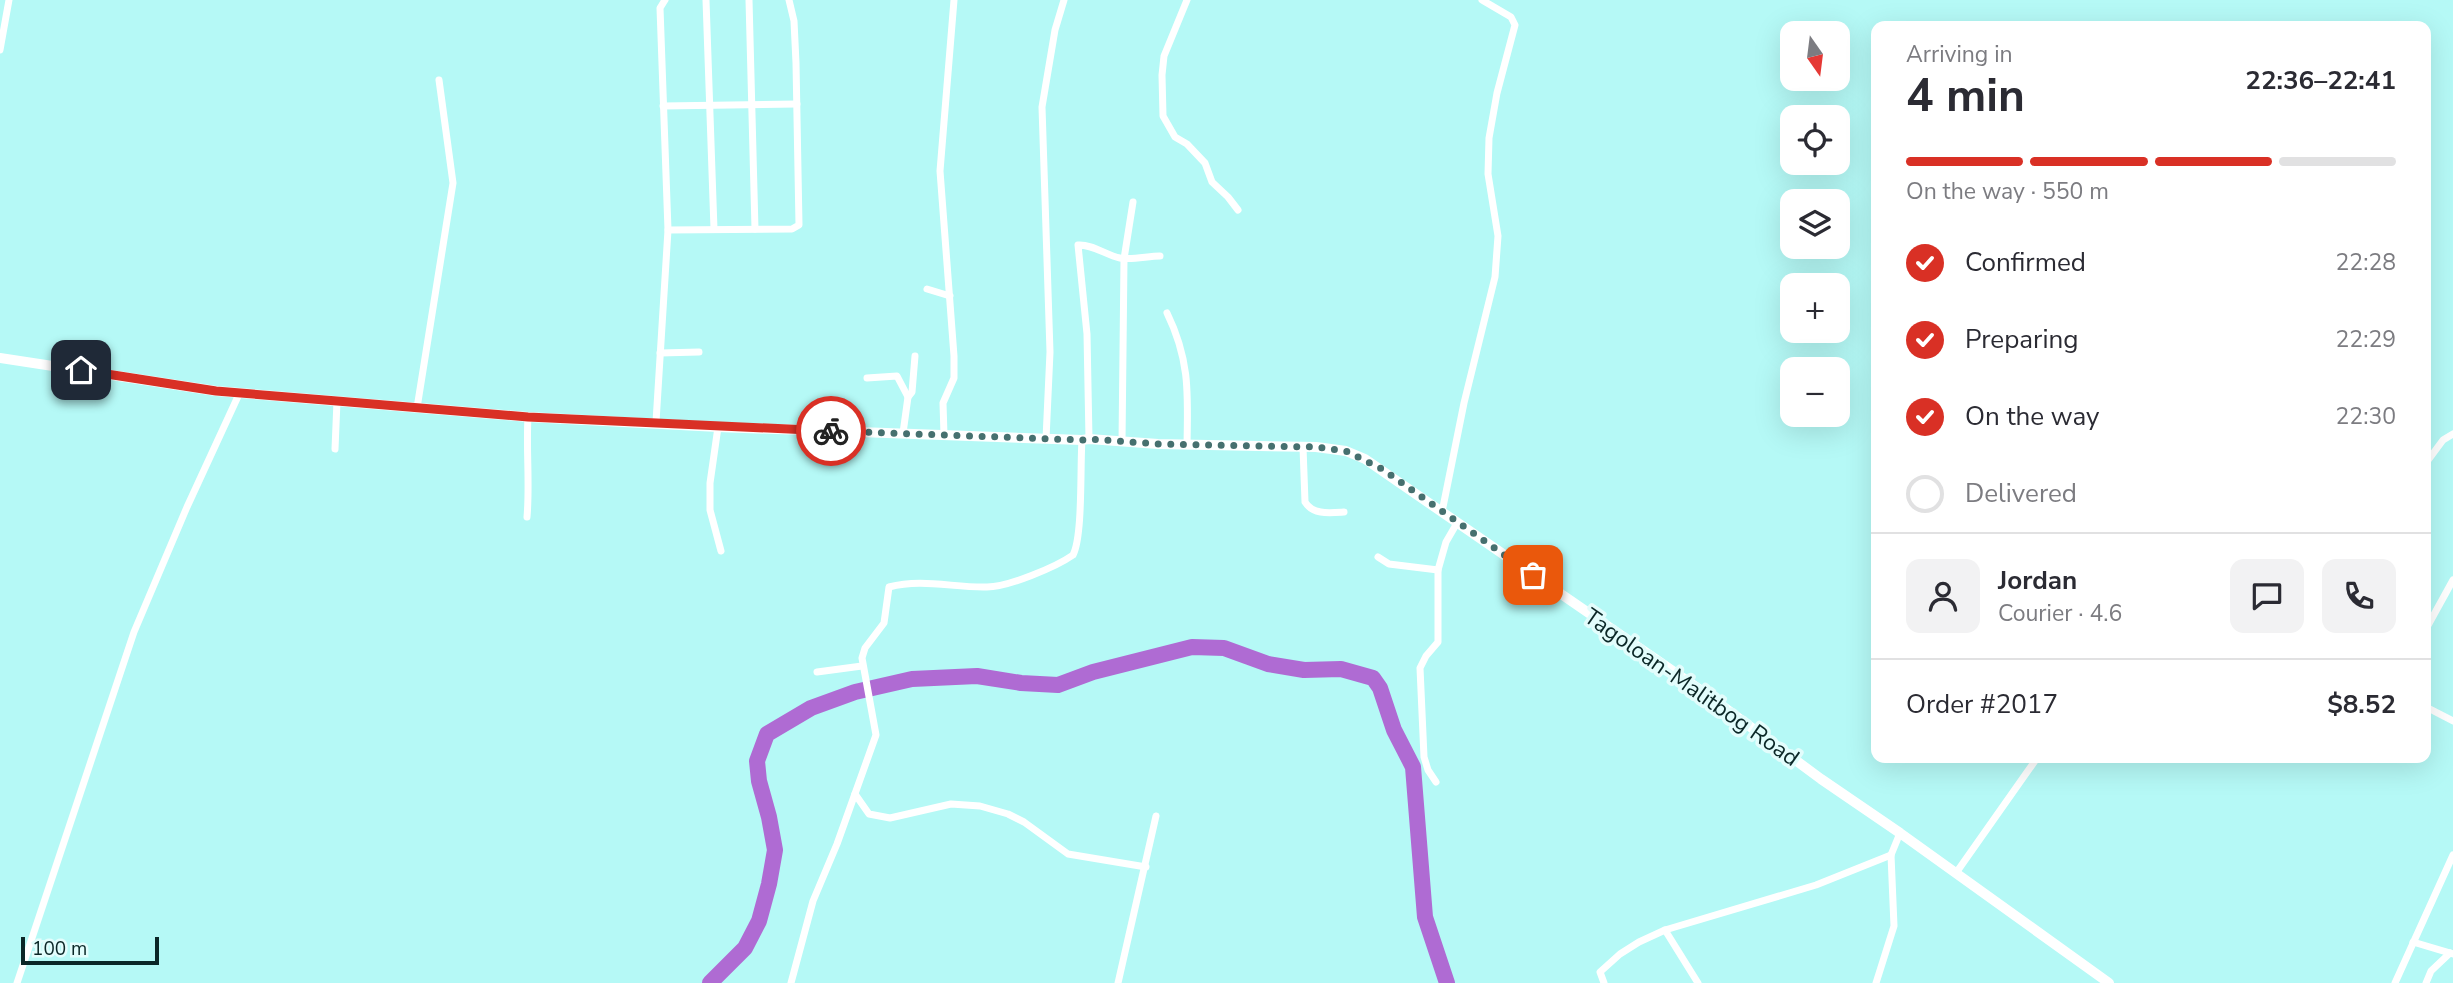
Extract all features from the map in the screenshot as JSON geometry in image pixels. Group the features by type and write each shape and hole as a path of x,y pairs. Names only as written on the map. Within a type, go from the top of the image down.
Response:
{"main road":[{"name":"Tagoloan-Malitbog Road","path":"0,358 216,391 528,417 718,427 1303,447 1338,450 1365,458 1702,691 1821,779 2109,983"}],"street":[{"path":"0,50 9,0"},
{"path":"656,422 668,230 660,8 665,0"},
{"path":"706,0 714,229"},
{"path":"749,0 755,229"},
{"path":"668,230 792,229 799,225 794,21 789,0"},
{"path":"944,435 943,403 954,379 953,328 940,172 954,0"},
{"path":"1046,439 1049,352 1048,244 1042,107 1055,30 1064,0"},
{"path":"1187,0 1164,56 1163,116 1169,130 1205,163 1212,182 1238,210"},
{"path":"1442,512 1464,402 1495,277 1497,236 1488,174 1489,138 1497,93 1515,25 1511,17 1482,0"},
{"path":"417,408 453,183 439,80"},
{"path":"663,106 797,104"},
{"path":"1122,442 1124,259 1133,202"},
{"path":"791,983 813,901 837,844 876,735 862,666 863,653 884,623 889,587 917,582 985,588 1001,586 1073,555 1077,548 1086,440 1087,334 1077,245 1124,259 1160,256"},
{"path":"928,289 950,296"},
{"path":"1167,313 1187,371 1187,444"},
{"path":"660,353 699,352"},
{"path":"903,433 908,397 912,391 915,356"},
{"path":"867,378 897,376 908,397"},
{"path":"17,983 134,632 240,392"},
{"path":"335,449 337,401"},
{"path":"527,517 530,487 528,417"},
{"path":"718,427 710,484 710,510 721,551"},
{"path":"2431,456 2443,440 2453,435"},
{"path":"1303,447 1304,502 1315,511 1344,512"},
{"path":"1436,782 1424,757 1420,692 1422,664 1438,642 1438,570 1446,542 1457,523"},
{"path":"1378,557 1389,564 1438,570"},
{"path":"2431,620 2453,580"},
{"path":"817,672 862,666"},
{"path":"2431,710 2453,721"},
{"path":"1956,873 2033,763"},
{"path":"855,794 869,814 890,818 951,804 992,808 1024,822 1068,854 1146,867"},
{"path":"1118,983 1156,816"},
{"path":"1876,983 1894,926 1891,855 1900,833"},
{"path":"1604,983 1600,972 1620,954 1665,930 1816,885 1891,855"},
{"path":"2395,983 2453,855"},
{"path":"1665,930 1698,983"},
{"path":"2413,942 2452,953"},
{"path":"2426,983 2431,971 2452,953"}],"waterway":[{"path":"710,983 745,948 759,921 769,884 775,850 757,761 767,734 811,708 855,692 912,679 977,676 1058,685 1093,672 1192,647 1224,648 1268,664 1304,670 1341,669 1373,678 1380,688 1394,730 1413,767 1425,917 1447,983"}],"way so far":[{"path":"831,431 1089,439 1158,444 1316,447 1346,451 1365,458 1382,469 1533,575"}],"route":[{"path":"81,370 216,391 528,417 831,431"}]}
